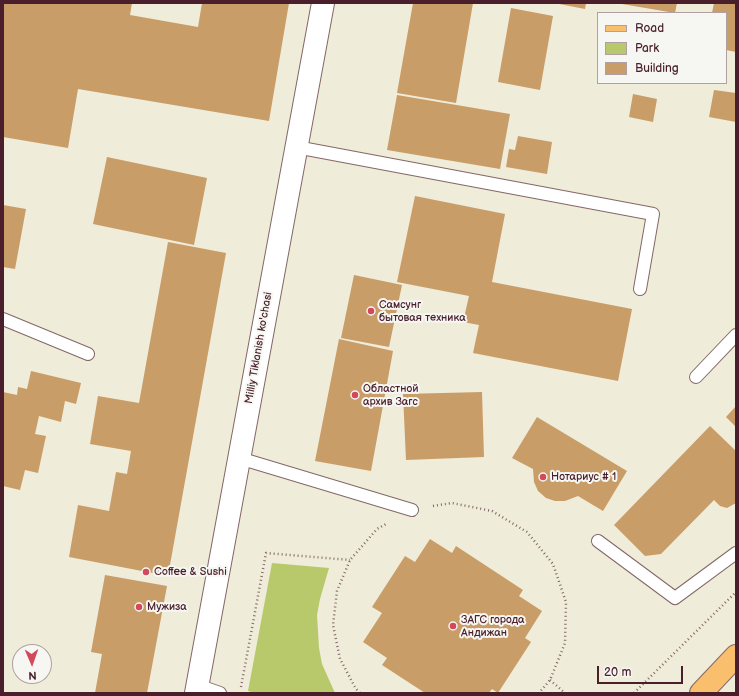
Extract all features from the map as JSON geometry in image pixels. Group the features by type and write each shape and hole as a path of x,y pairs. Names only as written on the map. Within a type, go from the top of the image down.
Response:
{"main road":[{"path":"701,693 736,656"}],"street":[{"name":"Milliy Tiklanish ko'chasi","path":"196,689 323,3"}],"lane":[{"path":"296,147 653,214 640,289"},
{"path":"3,319 88,354"},
{"path":"696,377 736,335"},
{"path":"239,458 412,510"},
{"path":"598,541 675,598 736,553"},
{"path":"196,689 220,693"}],"path":[{"path":"360,693 356,689 340,659 333,625 337,591 350,560 377,529 412,510 452,503 492,511 527,532 553,564 566,602 565,643 550,680 539,693"},
{"path":"239,693 266,553 350,560"},
{"path":"634,693 736,592"},
{"path":"550,680 565,693"}],"green space":[{"path":"272,563 329,568 317,615 319,648 322,664 335,693 256,693 248,691"}],"building":[{"path":"3,3 132,3 130,15 198,27 202,3 289,3 269,121 78,89 68,148 3,137"},
{"path":"413,3 473,3 456,103 397,93"},
{"path":"554,3 586,3 585,9"},
{"path":"616,3 677,3 675,12"},
{"path":"714,3 736,3 736,52 727,50 727,12 712,12"},
{"path":"511,8 553,16 540,90 498,82"},
{"path":"714,90 736,93 736,122 709,117"},
{"path":"633,94 657,99 653,122 629,117"},
{"path":"397,95 510,114 500,169 387,150"},
{"path":"518,136 552,142 547,174 506,167 509,149 515,150"},
{"path":"107,157 207,178 194,245 93,224"},
{"path":"415,196 505,214 492,282 632,309 618,381 473,353 479,325 463,322 469,296 397,282"},
{"path":"3,205 26,209 15,269 3,267"},
{"path":"168,242 226,253 168,576 69,557 78,505 109,511 116,472 127,474 131,451 90,444 98,396 139,403"},
{"name":"Самсунг бытовая техника","path":"354,275 402,285 389,347 341,338"},
{"path":"339,339 393,351 371,471 315,461"},
{"path":"31,371 81,383 76,404 65,401 61,422 39,416 35,434 46,436 38,473 25,470 20,490 3,486 3,392 17,395 18,387 27,389"},
{"path":"482,392 484,457 406,460 403,394"},
{"path":"736,406 736,427 726,417"},
{"path":"537,417 627,471 603,511 578,496 565,501 555,501 546,498 538,491 534,482 533,469 512,458"},
{"path":"710,426 736,451 736,503 727,508 720,506 714,500 661,554 645,556 614,525"},
{"name":"ЗАГС города Андижан","path":"430,539 452,553 456,546 523,590 519,596 542,611 525,638 531,642 498,693 492,689 489,693 425,693 382,665 387,658 363,642 382,613 372,607 405,556 415,562"},
{"path":"105,575 167,586 147,693 95,693 102,654 91,652"}],"place":[{"name":"Самсунг бытовая техника","path":"371,311"},
{"name":"Областной архив Загс","path":"355,395"},
{"name":"Нотариус # 1","path":"543,477"},
{"name":"Coffee & Sushi","path":"146,572"},
{"name":"Мужиза","path":"139,607"},
{"name":"ЗАГС города Андижан","path":"453,626"}]}
